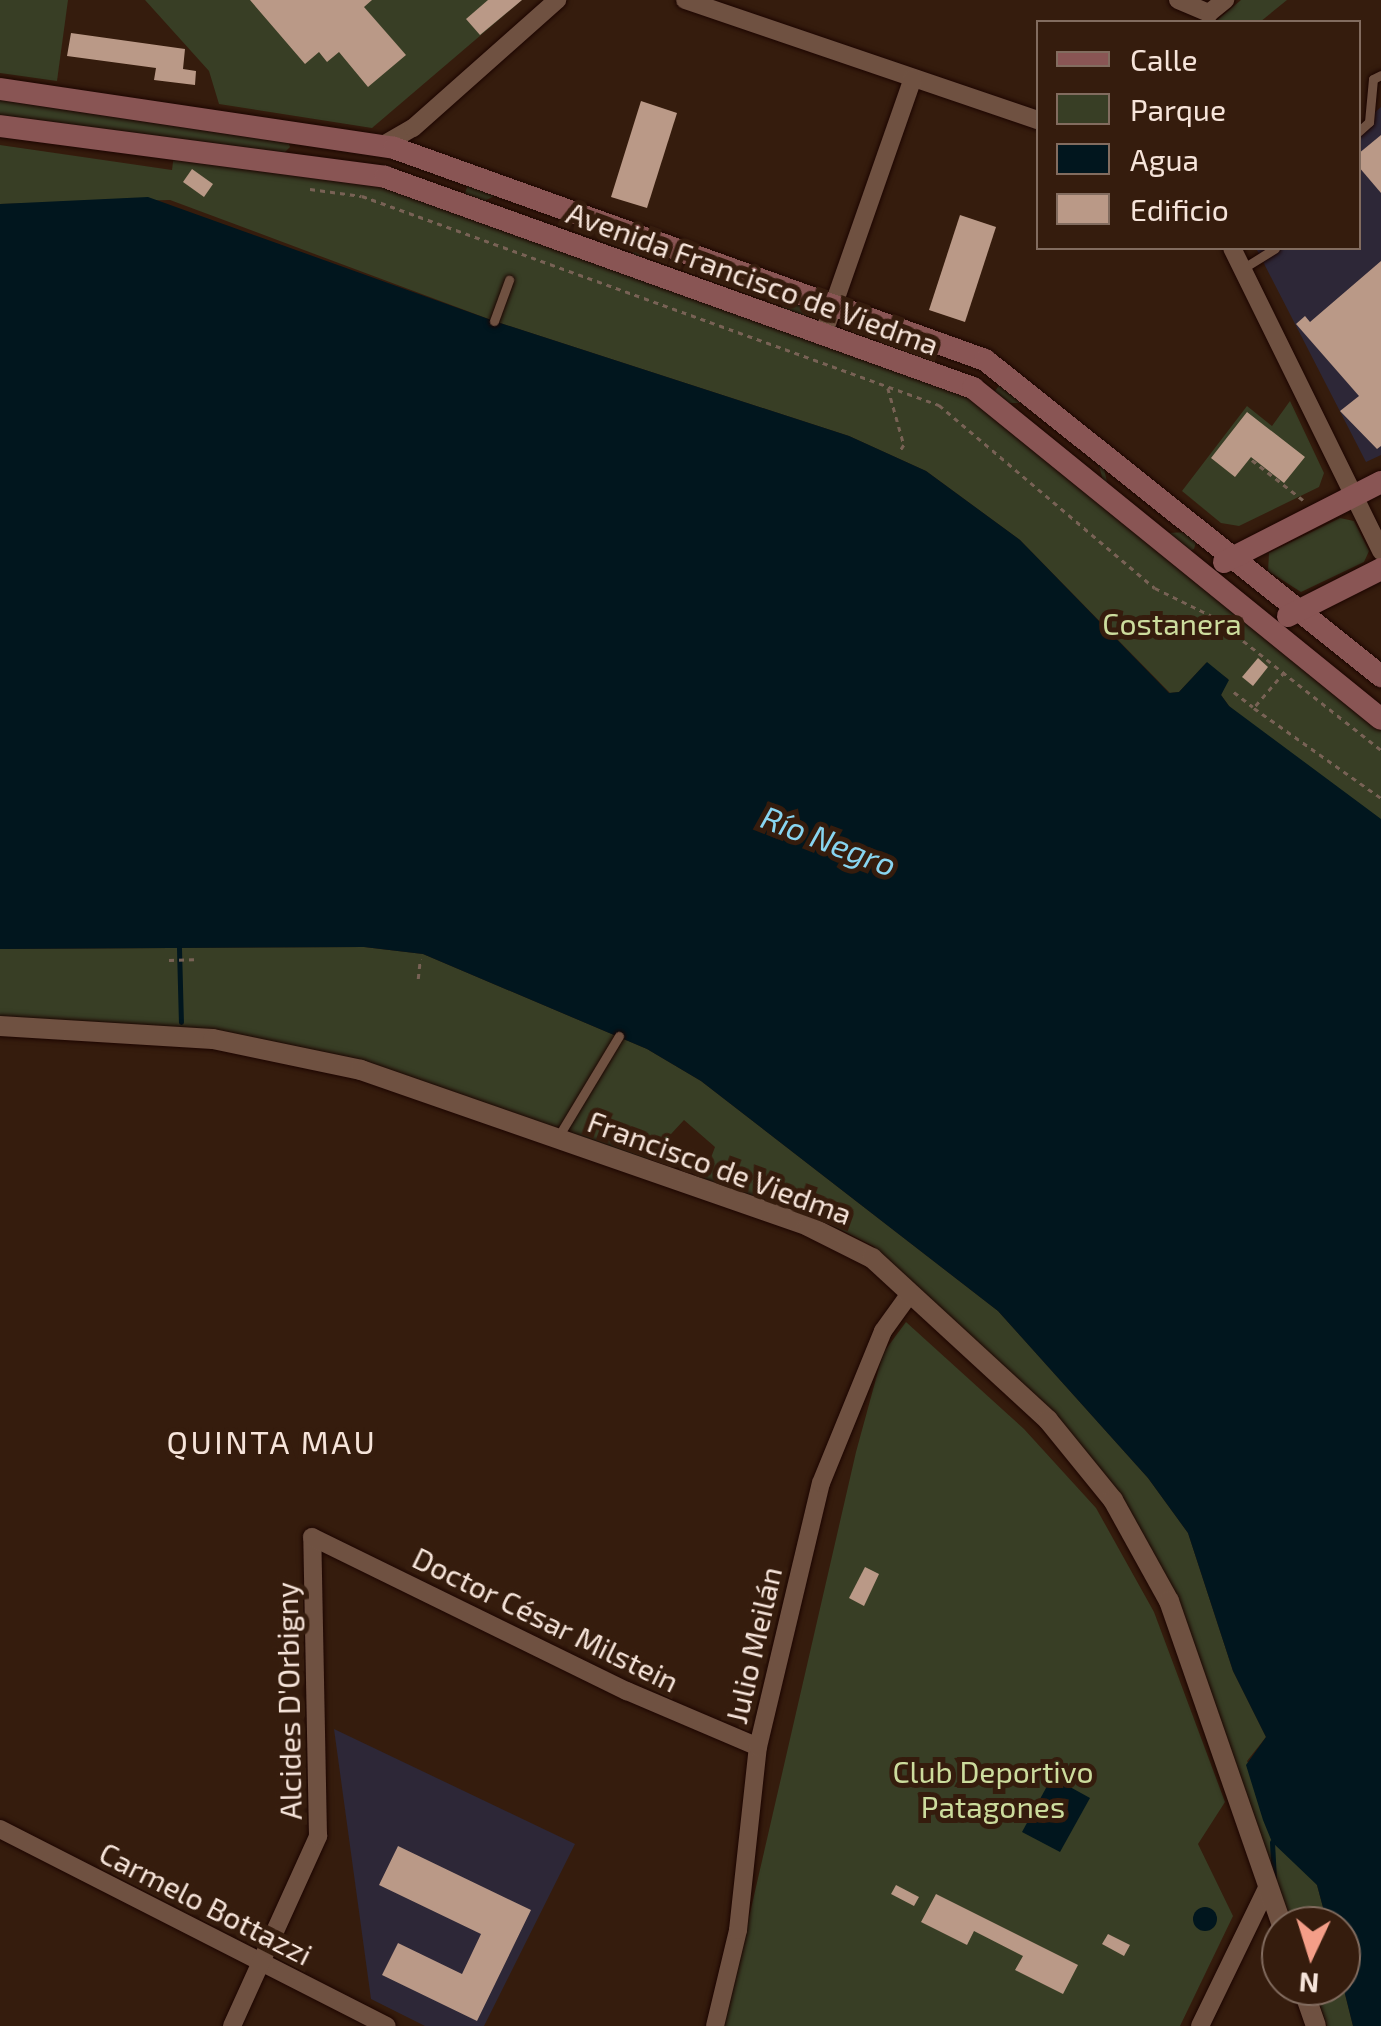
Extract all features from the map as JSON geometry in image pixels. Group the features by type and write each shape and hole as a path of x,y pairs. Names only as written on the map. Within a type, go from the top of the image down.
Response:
{"main road":[{"name":"Avenida Francisco de Viedma","path":"0,89 383,145 985,360 1381,676"},
{"name":"Avenida Francisco de Viedma","path":"0,126 385,177 973,388 1381,719"},
{"path":"296,164 300,134"},
{"path":"451,201 460,171"},
{"path":"973,388 985,360"},
{"path":"1202,574 1381,482"},
{"path":"1268,627 1381,570"}],"street":[{"path":"383,145 413,128 558,0"},
{"path":"684,0 1036,119"},
{"path":"1178,0 1209,13 1224,0"},
{"path":"823,335 913,78"},
{"path":"1233,250 1381,551"},
{"name":"Francisco de Viedma","path":"0,1026 250,1044 361,1070 821,1231 872,1258 1048,1420 1113,1500 1170,1601 1275,1906"},
{"name":"Julio Meilán","path":"715,2026 738,1930 758,1746 820,1483 883,1331 909,1295"},
{"name":"Doctor César Milstein","path":"312,1536 626,1691 758,1746"},
{"name":"Alcides D'Orbigny","path":"232,2026 311,1856 320,1815 312,1536"},
{"name":"Carmelo Bottazzi","path":"0,1829 387,2026"},
{"path":"1200,2026 1268,1886"}],"lane":[{"path":"1361,129 1369,122 1374,79 1381,75"},
{"path":"1242,269 1273,250"},
{"path":"494,321 509,280"},
{"path":"556,1139 618,1036"}],"path":[{"path":"307,188 362,196 939,405 1155,588 1212,616 1381,750"},
{"path":"888,387 904,446 899,452"},
{"path":"1252,460 1320,513"},
{"path":"1254,708 1286,672"},
{"path":"1234,692 1381,798"},
{"path":"418,979 420,959"},
{"path":"169,960 194,960"}],"shaded area":[{"path":"1381,107 1381,455 1366,462 1257,250 1361,250 1361,124"},
{"path":"334,1729 575,1844 484,2026 425,2026 371,1999"}],"green space":[{"path":"0,0 68,0 57,81 0,73"},
{"path":"145,0 522,0 372,128 219,104 209,71"},
{"path":"1241,0 1287,0 1262,20 1217,20"},
{"path":"0,97 288,141 290,147 282,155 0,116"},
{"name":"Costanera","path":"0,145 172,170 174,154 382,183 970,394 1381,729 1381,864 1229,706 1221,695 1228,679 1206,663 1179,692 1170,693 1020,540 926,471 849,436 494,321 170,200 0,204"},
{"path":"468,184 630,239 644,262 779,308 800,299 809,312 805,318 641,265 626,242 496,195 477,205 464,197"},
{"path":"1000,384 1102,460 1108,486 1167,533 1189,532 1197,539 1194,549 1190,551 1105,488 1098,462 1022,403 1000,403 993,394"},
{"path":"1290,401 1324,473 1319,487 1239,526 1221,523 1182,491 1247,406 1272,426"},
{"path":"1340,518 1354,521 1369,551 1364,562 1301,592 1268,571 1269,553"},
{"path":"364,947 423,954 647,1049 701,1081 998,1311 1148,1478 1188,1533 1233,1671 1266,1737 1247,1761 1317,1885 1323,1906 1285,1906 1175,1592 1057,1415 873,1246 813,1216 703,1179 715,1147 684,1120 646,1161 364,1062 0,1017 0,949"},
{"name":"Club Deportivo Patagones","path":"906,1322 1024,1429 1096,1508 1154,1612 1225,1802 1198,1844 1233,1916 1180,2026 724,2026 856,1452 883,1353"},
{"path":"1320,2006 1348,2006 1353,2026 1327,2026"}],"water":[{"name":"Río Negro","path":"148,197 494,321 849,436 926,471 1020,540 1169,693 1179,692 1207,662 1229,680 1221,695 1229,706 1381,819 1381,2026 1353,2026 1348,2006 1361,2006 1361,1906 1323,1906 1317,1885 1272,1842 1263,1820 1246,1765 1266,1737 1233,1671 1188,1533 1148,1478 998,1311 701,1081 647,1049 423,954 364,947 0,949 0,204"},
{"path":"1052,1777 1090,1798 1060,1852 1022,1832"},
{"path":"1205,1907 1214,1910 1214,1928 1205,1931 1196,1928 1193,1919 1196,1910"}],"building":[{"path":"250,0 372,0 364,7 406,55 368,87 339,52 327,62 319,52 305,64"},
{"path":"488,0 522,0 480,35 466,19"},
{"path":"71,33 185,49 183,69 196,71 195,85 154,80 156,68 67,56"},
{"path":"641,101 677,113 647,208 611,197"},
{"path":"1381,135 1381,193 1361,170 1361,152"},
{"path":"192,169 213,184 204,197 183,182"},
{"path":"960,215 996,227 965,322 929,310"},
{"path":"1381,261 1381,446 1377,449 1340,411 1359,396 1296,324 1305,316 1310,322"},
{"path":"1247,412 1305,457 1284,483 1251,457 1235,477 1211,458"},
{"path":"1258,658 1268,667 1253,686 1242,677"},
{"path":"865,1567 879,1574 864,1606 849,1598"},
{"path":"1082,1764 1095,1772 1089,1782 1076,1774"},
{"path":"398,1846 531,1910 477,2021 382,1975 398,1943 462,1974 481,1934 379,1885"},
{"path":"896,1885 919,1897 914,1906 891,1894"},
{"path":"936,1894 1078,1965 1063,1994 1015,1970 1023,1956 974,1931 967,1945 921,1922"},
{"path":"1108,1934 1130,1945 1124,1956 1102,1944"}],"waterway":[{"path":"179,948 181,1022"},
{"path":"1272,1842 1274,1877"}],"district":[{"name":"QUINTA MAU","path":"272,1441"}]}
